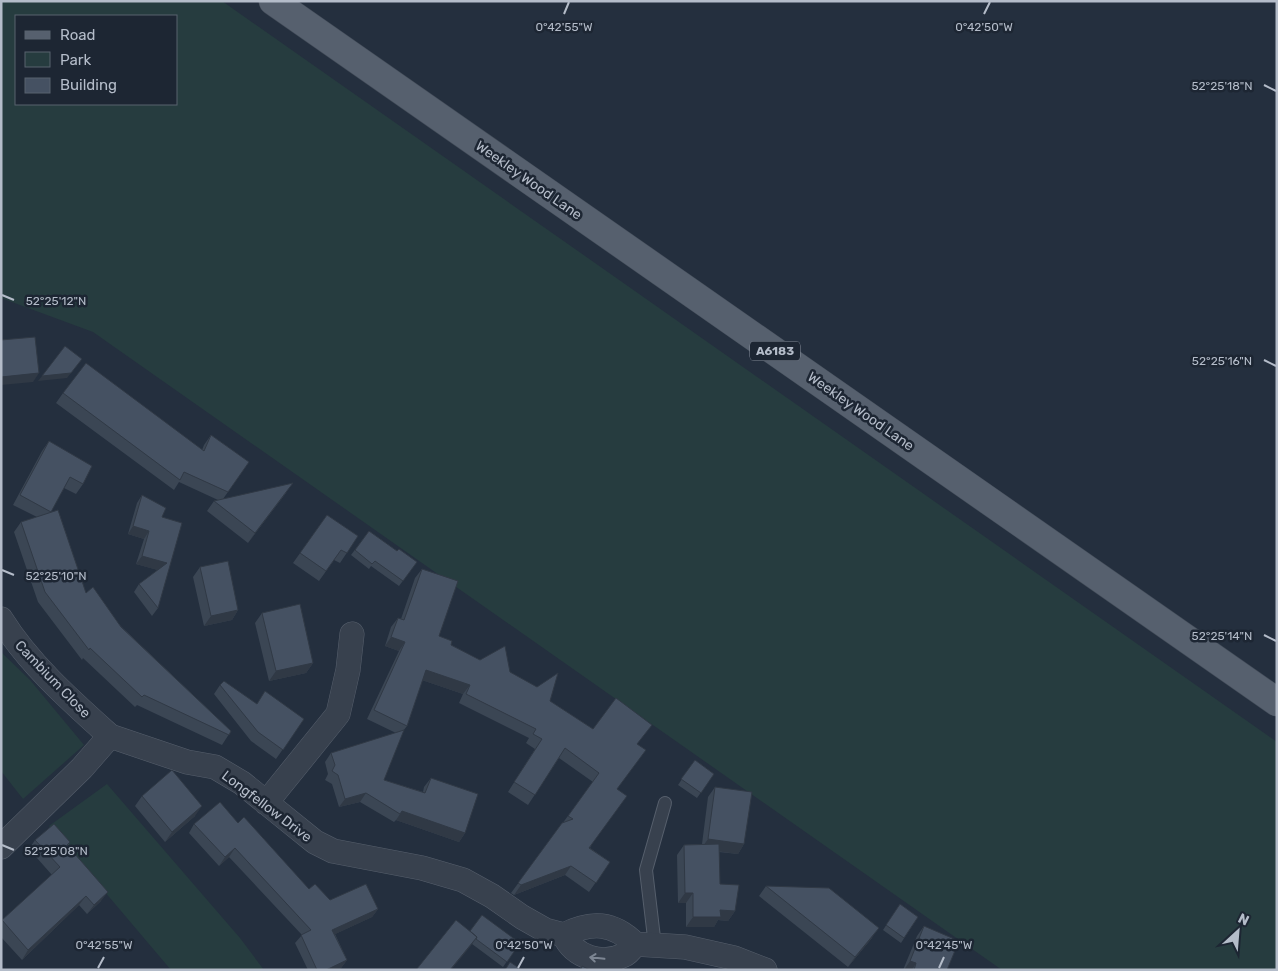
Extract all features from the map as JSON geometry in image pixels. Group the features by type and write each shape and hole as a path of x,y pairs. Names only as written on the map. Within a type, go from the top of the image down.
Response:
{"main road":[{"name":"Weekley Wood Lane","path":"273,1 1277,702"}],"street":[{"name":"Cambium Close","path":"1,619 12,637 64,695 110,736"},
{"path":"266,803 338,714 348,670 352,634"},
{"name":"Longfellow Drive","path":"110,736 188,762 215,767 242,783 315,842 333,851 422,868 463,880 545,930 564,935 569,946 578,952 598,958 611,959 626,955 645,945"},
{"path":"1,847 82,768 110,736"},
{"path":"564,935 579,927 607,927 645,945 685,947 734,958 764,970"}],"lane":[{"path":"645,945 646,870 665,803"}],"green space":[{"path":"1,1 222,1 1277,742 1277,970 1002,970 93,332 1,298"},
{"path":"1,652 30,680 84,745 23,799 1,771"},
{"path":"107,784 240,938 264,970 171,970 49,826"}],"building":[{"path":"35,337 39,373 1,377 1,340"},
{"path":"65,346 82,359 71,373 42,376"},
{"path":"86,363 204,451 211,435 249,462 228,492 184,472 180,480 63,393"},
{"path":"49,441 92,466 83,484 70,477 51,512 20,495"},
{"path":"293,483 255,533 214,501"},
{"path":"142,495 166,508 162,517 182,523 158,608 139,584 167,563 142,556 149,531 133,526"},
{"path":"58,510 86,593 93,587 121,627 231,731 229,735 144,695 142,697 90,648 89,650 45,592 21,522"},
{"path":"327,515 358,536 347,553 341,550 326,571 300,553"},
{"path":"369,531 397,551 399,549 417,562 403,581 375,561 372,564 355,550"},
{"path":"228,561 238,610 211,616 200,567"},
{"path":"422,569 458,581 439,636 452,641 451,645 480,660 505,646 510,672 537,687 558,673 550,701 593,729 616,698 652,725 637,744 646,750 617,789 627,796 589,848 610,862 596,883 571,866 521,885 518,883 562,823 573,819 568,816 599,773 565,748 535,795 514,782 542,739 533,734 536,729 466,694 470,685 426,670 407,726 374,710 405,642 391,637 398,618 404,620"},
{"path":"300,604 313,663 276,671 262,613"},
{"path":"224,681 257,704 265,691 304,719 283,750 258,732 220,685"},
{"path":"404,730 384,780 425,793 431,778 478,794 465,833 402,811 400,814 366,793 345,799 338,775 332,771 335,765 331,753"},
{"path":"695,760 714,774 701,793 681,779"},
{"path":"172,770 202,806 172,832 142,796"},
{"path":"715,787 752,792 744,844 708,839"},
{"path":"220,802 238,823 244,817 309,889 315,884 330,900 366,884 378,909 332,930 347,960 326,970 317,970 301,935 311,930 235,848 225,857 194,824"},
{"path":"54,824 70,842 67,845 108,892 94,905 86,896 28,950 2,920 60,867 35,840"},
{"path":"719,844 720,884 739,885 735,911 720,910 721,917 693,917 693,893 685,893 684,845"},
{"path":"766,886 829,888 879,928 855,957"},
{"path":"900,904 918,917 904,938 886,925"},
{"path":"482,915 520,943 507,962 476,939 477,937 470,931"},
{"path":"456,920 477,937 450,970 416,970"},
{"path":"924,926 959,941 947,970 914,970 916,963 910,961"},
{"path":"510,962 522,970 505,970"},
{"path":"582,966 590,970 581,970"}]}
